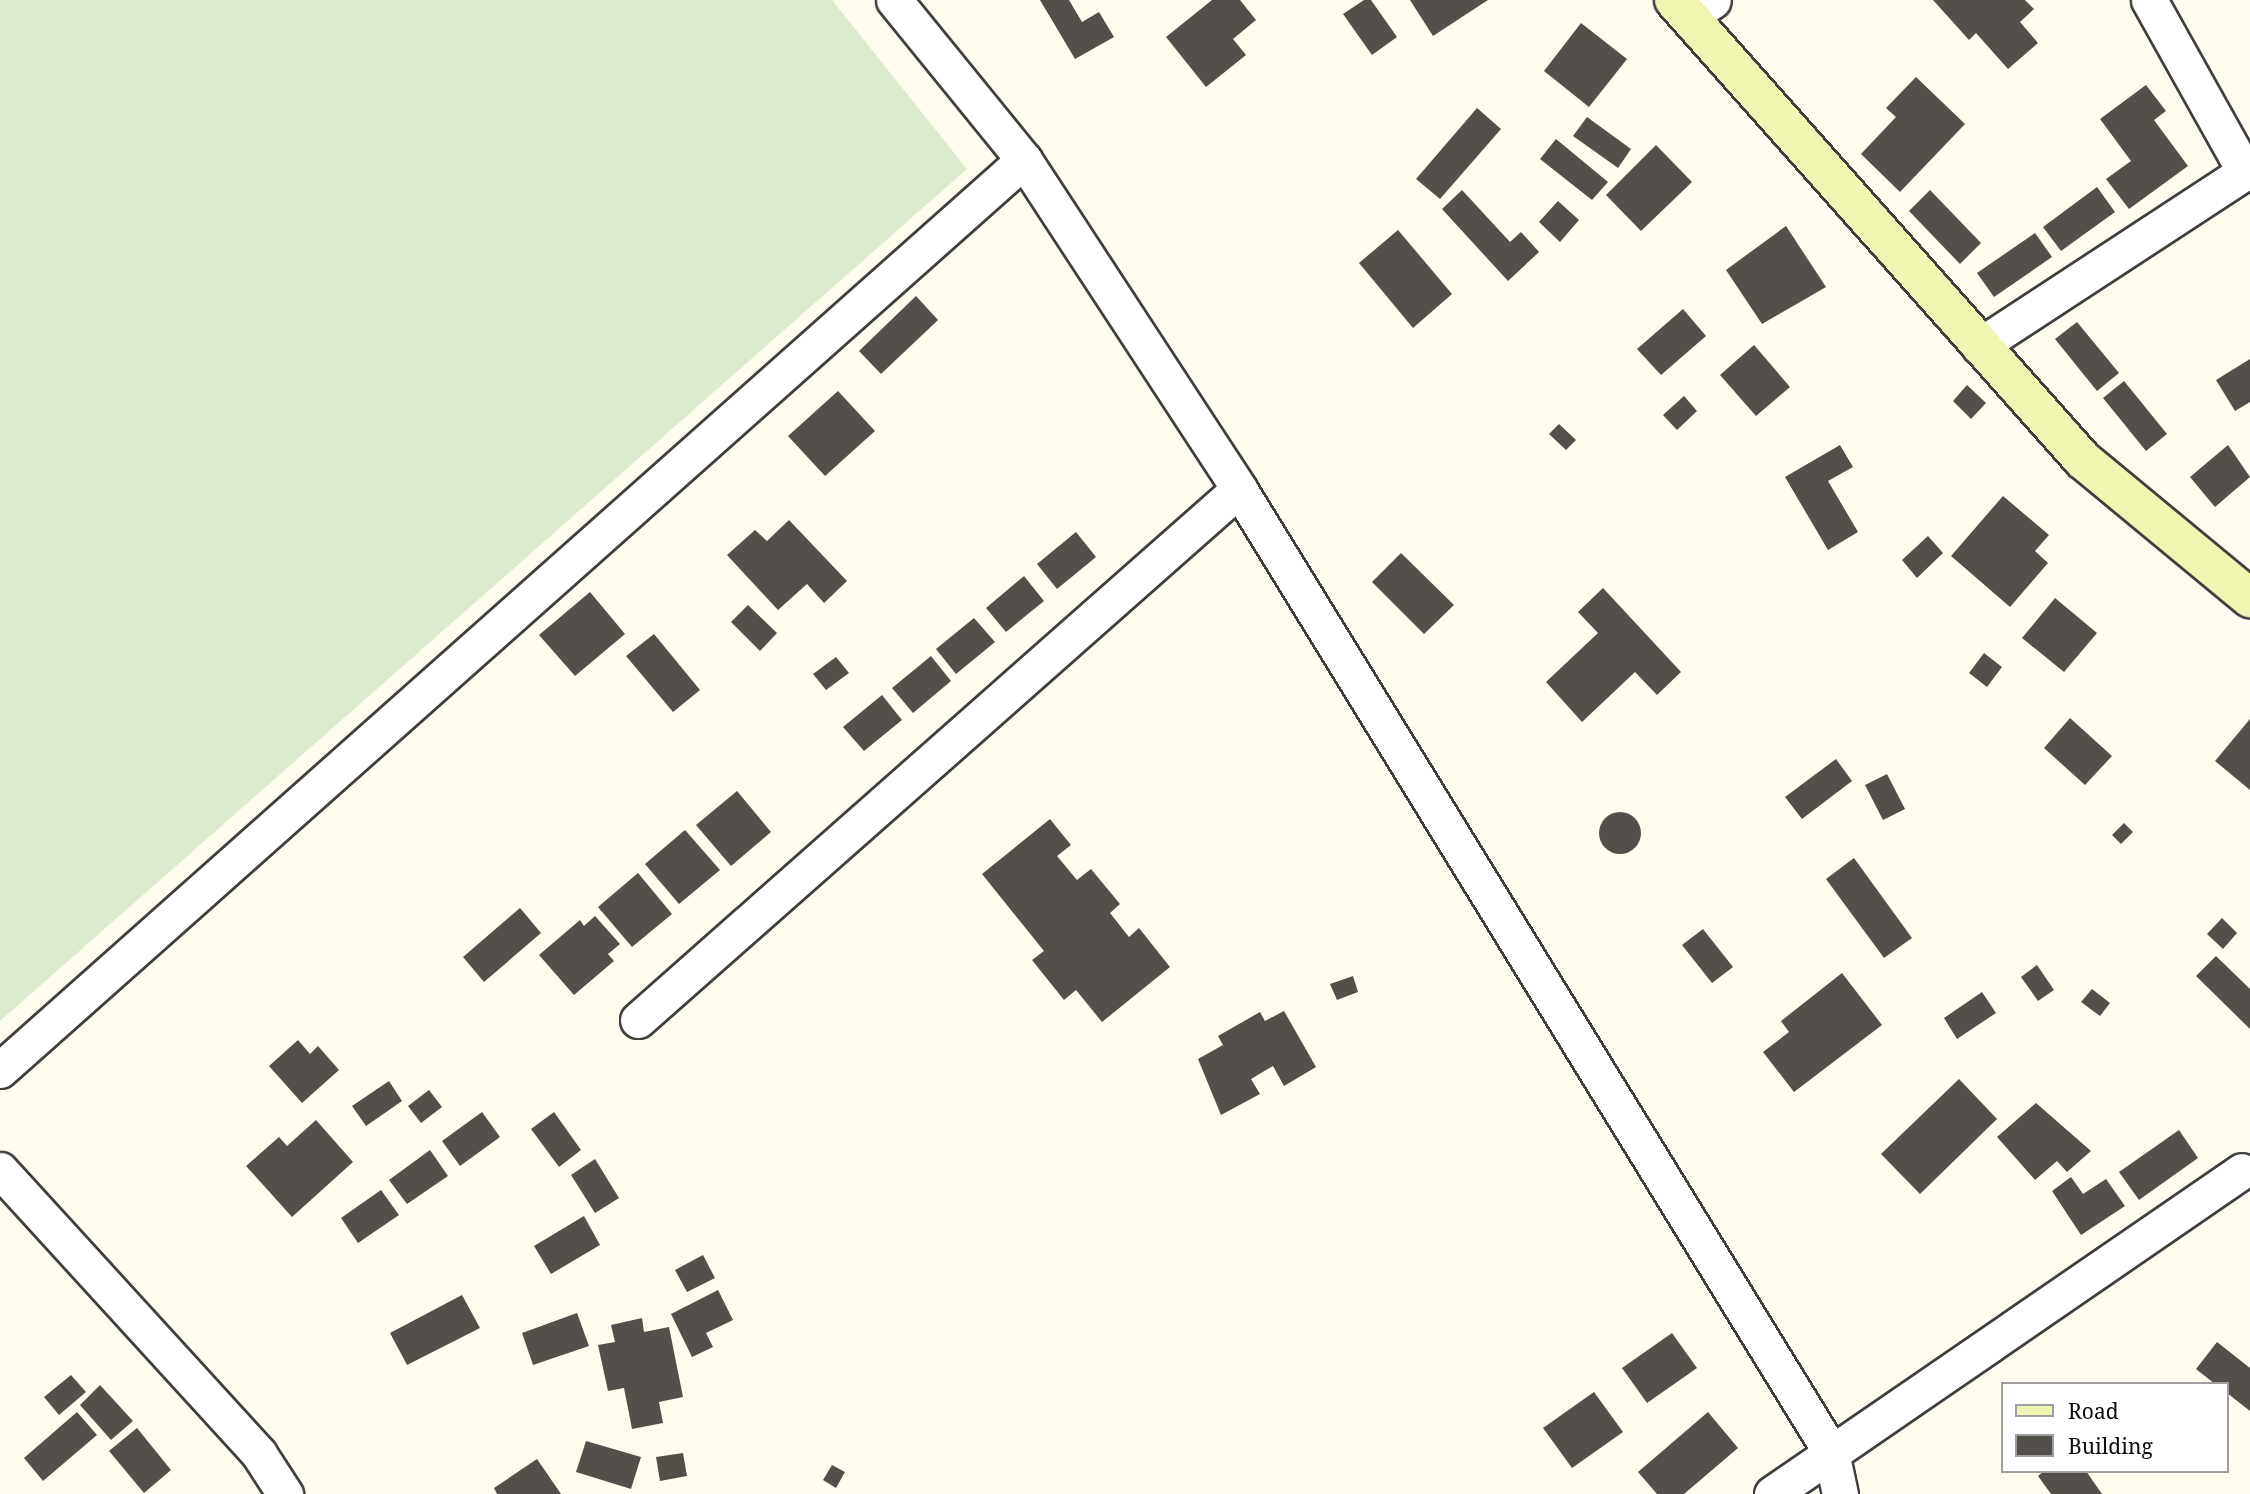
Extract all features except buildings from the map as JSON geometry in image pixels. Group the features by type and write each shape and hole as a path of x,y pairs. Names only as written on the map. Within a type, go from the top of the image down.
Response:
{"street":[{"path":"894,0 1024,160 1239,489 1831,1452 1840,1494"},
{"path":"1979,346 2248,170 2148,0"},
{"path":"1692,6 1979,346 2082,460 2250,598"},
{"path":"0,1070 1024,160"},
{"path":"638,1020 1239,489"},
{"path":"0,1170 259,1454 285,1494"},
{"path":"1772,1494 2242,1171"}],"green space":[{"path":"0,0 832,0 967,169 0,1021"}]}
